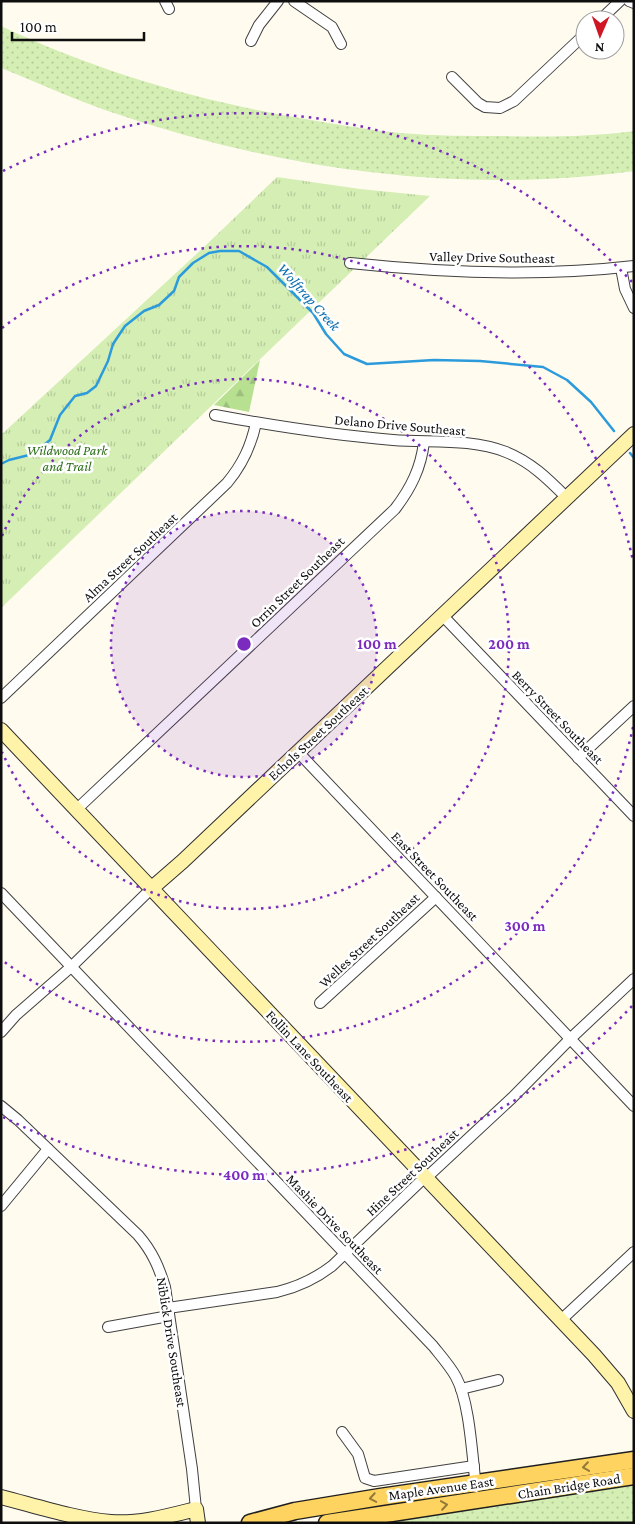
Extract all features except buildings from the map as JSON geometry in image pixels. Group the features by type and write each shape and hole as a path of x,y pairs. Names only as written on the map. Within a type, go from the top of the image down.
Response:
{"main road":[{"name":"Maple Avenue East","path":"250,1523 295,1512 634,1460"},
{"name":"Chain Bridge Road","path":"327,1523 634,1476"}],"street":[{"path":"251,41 258,26 278,1"},
{"path":"294,1 332,27 341,44"},
{"path":"611,10 620,1"},
{"path":"629,1 634,3"},
{"path":"452,77 478,103 492,113 514,101 575,43"},
{"name":"Valley Drive Southeast","path":"350,264 499,273 550,272 634,266"},
{"path":"620,268 625,289 634,308"},
{"name":"Delano Drive Southeast","path":"215,415 256,423 374,438 476,444 505,452 534,467 566,498"},
{"name":"Alma Street Southeast","path":"1,698 228,483 249,451 256,423"},
{"name":"Echols Street Southeast","path":"1,1032 16,1015 71,967 152,888 634,434"},
{"name":"Orrin Street Southeast","path":"77,809 395,509 414,481 422,459 424,442"},
{"name":"Berry Street Southeast","path":"442,615 634,816"},
{"path":"578,758 634,706"},
{"name":"Follin Lane Southeast","path":"1,730 561,1320 618,1383 634,1411"},
{"name":"East Street Southeast","path":"298,752 634,1106"},
{"name":"Mashie Drive Southeast","path":"1,893 433,1346 456,1377 461,1389 478,1500"},
{"name":"Welles Street Southeast","path":"320,1003 436,896"},
{"name":"Hine Street Southeast","path":"108,1327 168,1312 292,1288 319,1276 512,1098 570,1039 634,979"},
{"name":"Niblick Drive Southeast","path":"1,1106 147,1245 160,1270 192,1469 197,1516"},
{"path":"1,1206 48,1149"},
{"path":"561,1320 634,1252"},
{"path":"461,1389 498,1380"},
{"name":"Follin Lane Southeast","path":"618,1383 634,1394"},
{"path":"342,1432 358,1454 365,1478 374,1481 474,1466"},
{"path":"1,1497 112,1522 197,1516"}],"green space":[{"path":"1,26 76,58 153,84 191,95 270,113 333,124 400,133 451,136 568,136 634,131 634,171 569,178 504,180 439,178 374,173 309,163 245,150 182,134 120,115 75,99 1,68"},
{"name":"Wildwood Park and Trail","path":"277,177 360,189 430,196 1,608 1,435"},
{"path":"260,360 249,412 214,405"},
{"path":"634,1475 634,1523 327,1523"}],"waterway":[{"name":"Wolftrap Creek","path":"1,464 33,454 50,440 60,415 75,396 87,393 96,386 108,361 113,344 125,326 144,311 159,305 174,291 179,277 193,263 209,253 220,251 239,251 267,267 313,313 326,334 344,354 367,364 434,360 480,361 543,367 567,380 591,402 614,431"},
{"name":"Wolftrap Creek","path":"630,453 634,458"}]}
